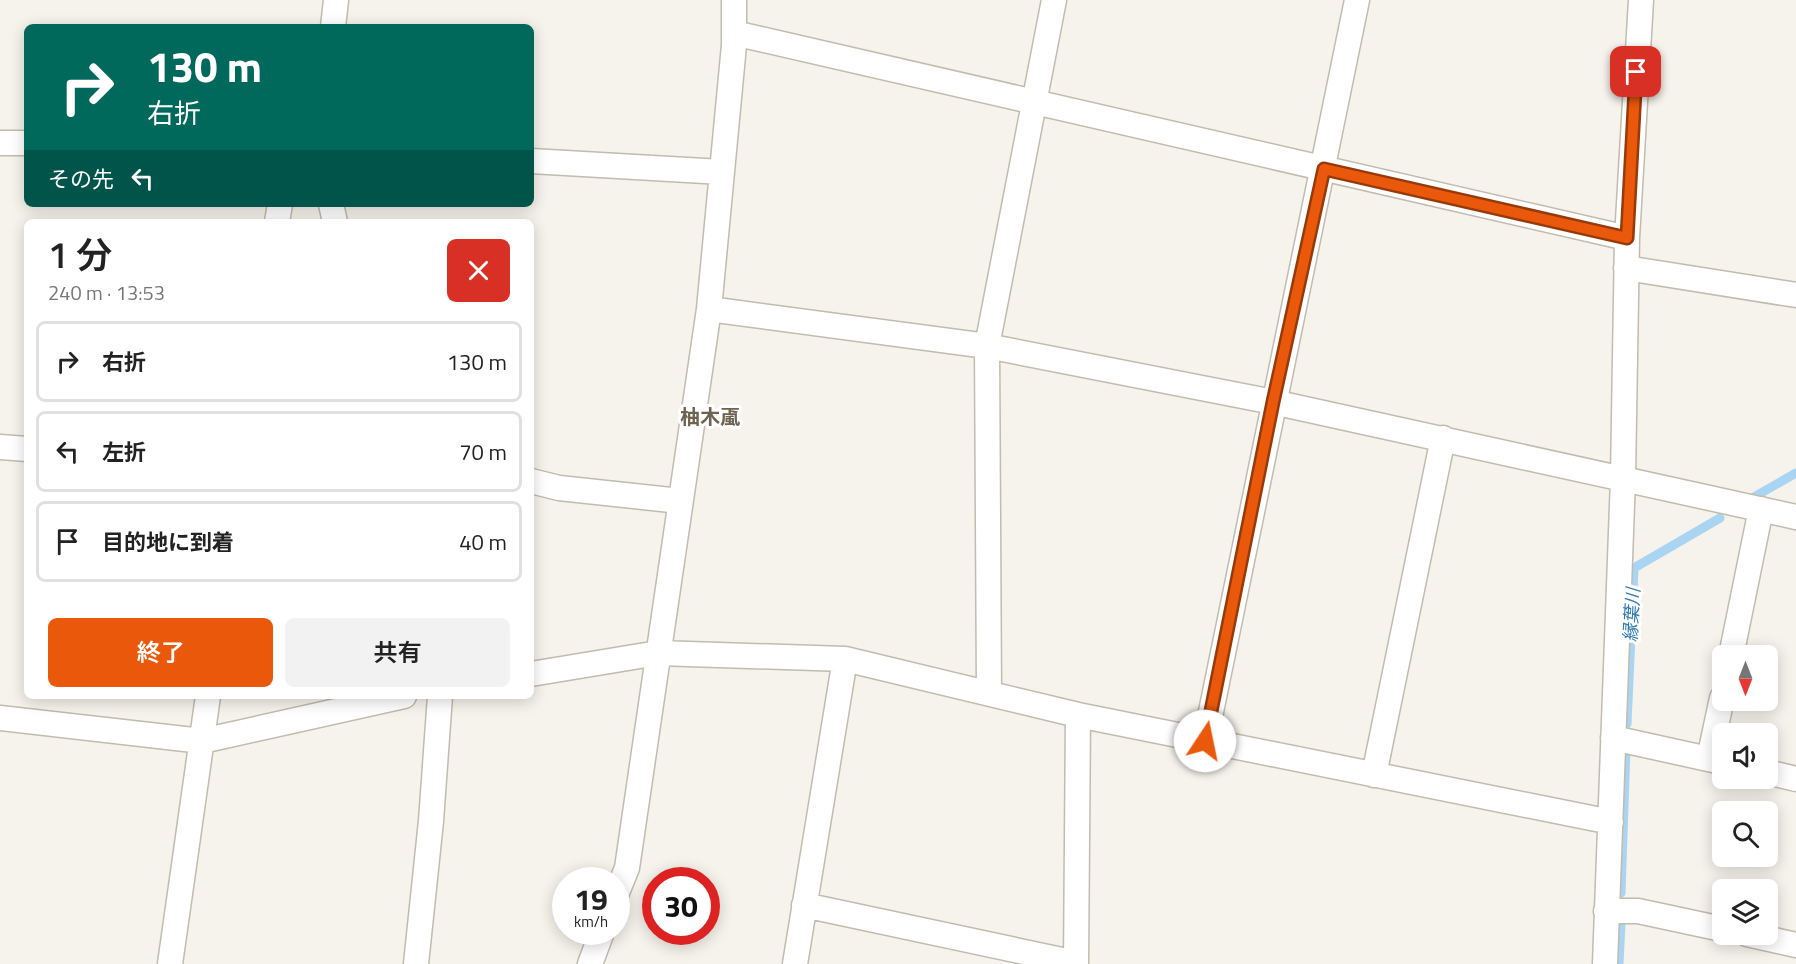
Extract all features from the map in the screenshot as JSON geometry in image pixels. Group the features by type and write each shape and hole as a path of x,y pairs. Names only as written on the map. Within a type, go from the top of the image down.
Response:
{"street":[{"path":"333,24 336,0"},
{"path":"627,867 709,309 734,33 734,0"},
{"path":"989,693 987,346 1054,0"},
{"path":"1205,741 1357,0"},
{"path":"1605,964 1623,478 1627,238 1641,0"},
{"path":"734,33 1627,238"},
{"path":"0,143 24,143"},
{"path":"534,160 722,172"},
{"path":"1626,268 1796,295"},
{"path":"709,309 987,346 1273,402 1796,517"},
{"path":"1374,775 1443,438"},
{"path":"0,447 24,449"},
{"path":"534,482 559,488 680,501"},
{"path":"1733,645 1761,509"},
{"path":"534,674 658,653 845,658 1078,715 1611,822"},
{"path":"795,964 845,658"},
{"path":"170,964 208,699"},
{"path":"0,718 202,741 391,699"},
{"path":"416,964 431,821 440,699"},
{"path":"804,905 1076,963 1078,715"},
{"path":"1613,738 1712,760"},
{"path":"1778,775 1796,779"},
{"path":"1606,911 1638,911 1712,927"},
{"path":"1778,941 1796,945"},
{"path":"590,964 597,945"}],"waterway":[{"name":"縁葉川","path":"1754,497 1796,473"},
{"name":"縁葉川","path":"1627,724 1634,568 1720,518"},
{"name":"縁葉川","path":"1621,893 1626,748"},
{"name":"縁葉川","path":"1619,964 1621,923"}],"district":[{"name":"柚木颪","path":"710,417"}],"route":[{"path":"1205,741 1273,402 1324,169 1627,238 1636,72"}]}
